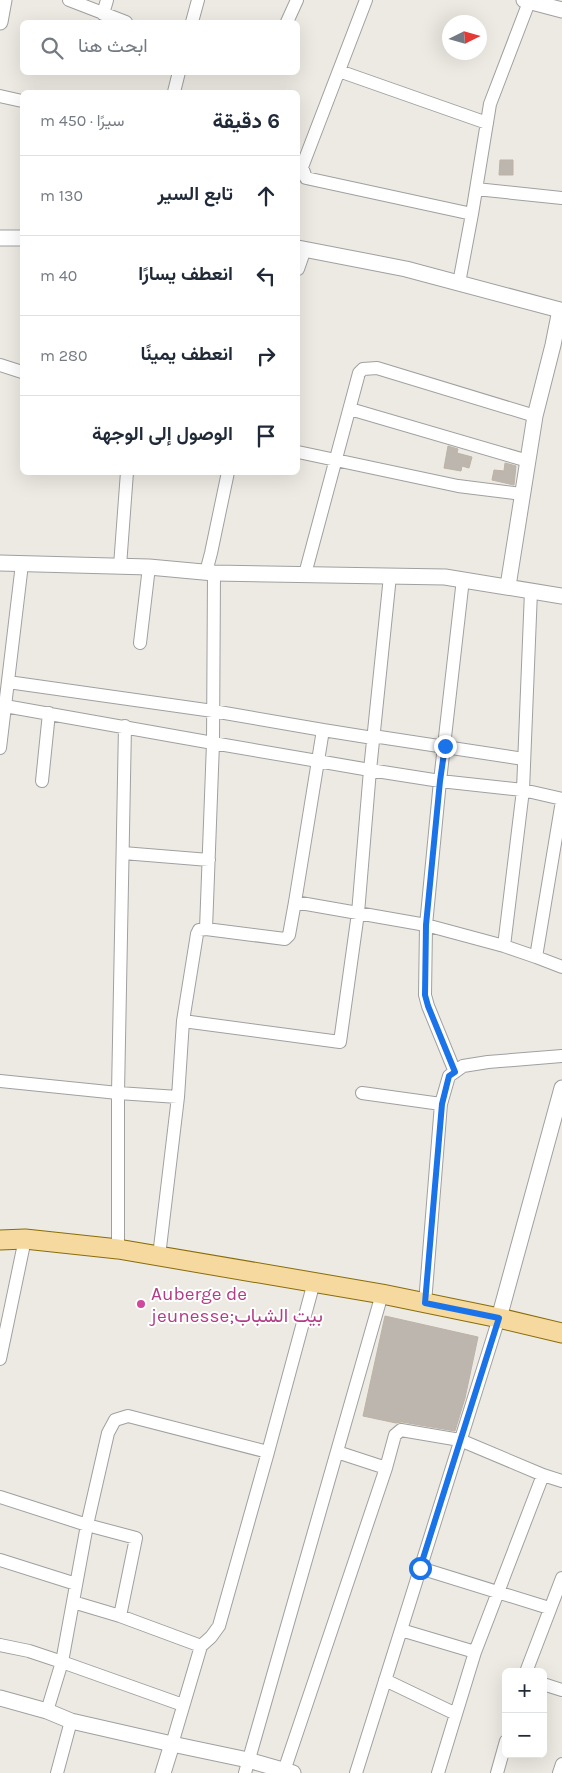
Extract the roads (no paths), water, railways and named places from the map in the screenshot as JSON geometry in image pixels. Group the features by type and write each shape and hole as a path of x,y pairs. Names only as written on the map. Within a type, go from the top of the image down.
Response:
{"main road":[{"path":"0,1240 25,1239 118,1249 382,1294 562,1333"}],"street":[{"path":"0,22 4,0"},
{"path":"69,0 120,20"},
{"path":"103,14 107,0"},
{"path":"193,20 198,0"},
{"path":"288,20 297,0"},
{"path":"366,0 302,167 306,178 472,214"},
{"path":"459,283 490,104 526,1 562,10"},
{"path":"339,71 486,123"},
{"path":"174,90 178,75"},
{"path":"0,96 20,101"},
{"path":"476,189 562,198"},
{"path":"0,238 20,238"},
{"path":"301,248 406,269 459,283 561,304 558,347 535,416 508,586"},
{"path":"0,365 20,371"},
{"path":"305,574 360,373 363,369 377,368 535,416"},
{"path":"350,409 528,461"},
{"path":"300,452 458,486 522,494"},
{"path":"120,566 127,475"},
{"path":"206,929 213,743 210,573 211,553 227,475"},
{"path":"0,562 149,567 210,573 445,577 562,596"},
{"path":"0,748 22,564"},
{"path":"140,642 149,567"},
{"path":"183,1021 340,1042 358,913 373,737 390,576"},
{"path":"455,1072 425,995 426,925 463,579"},
{"path":"504,946 522,790 531,591"},
{"path":"8,682 213,711 323,730 445,746 524,759"},
{"path":"5,706 319,762 440,781 522,790 562,800 536,958"},
{"path":"42,781 49,713"},
{"path":"118,1249 118,1094 125,726"},
{"path":"159,1256 178,1097 183,1021 197,934 199,930 206,929 284,939 288,935 323,730"},
{"path":"123,853 209,860"},
{"path":"295,902 426,925 504,946 562,967"},
{"path":"425,1303 442,1104 449,1076 463,1066 562,1056"},
{"path":"0,1081 118,1094 178,1097"},
{"path":"356,1773 499,1318 562,1088"},
{"path":"362,1093 442,1104"},
{"path":"0,1359 25,1239"},
{"path":"163,1773 201,1646 219,1626 314,1282"},
{"path":"246,1767 382,1294"},
{"path":"47,1711 62,1662 87,1525 108,1433 115,1420 128,1416 268,1452"},
{"path":"0,1698 47,1711 71,1721 172,1744 246,1767 289,1772 395,1435 401,1430 460,1440 562,1481"},
{"path":"337,1452 386,1468"},
{"path":"438,1773 475,1652 543,1474"},
{"path":"0,1497 87,1525 136,1538 120,1616"},
{"path":"0,1560 76,1584"},
{"path":"420,1568 549,1608"},
{"path":"527,1668 562,1578"},
{"path":"73,1602 120,1616 201,1646"},
{"path":"401,1630 475,1652"},
{"path":"0,1645 29,1651 183,1705"},
{"path":"385,1680 456,1714"},
{"path":"547,1685 562,1690"},
{"path":"56,1773 71,1721"},
{"path":"497,1773 502,1755"},
{"path":"559,1773 562,1764"}],"place":[{"name":"Auberge de jeunesse;بيت الشباب","path":"141,1304"}]}
